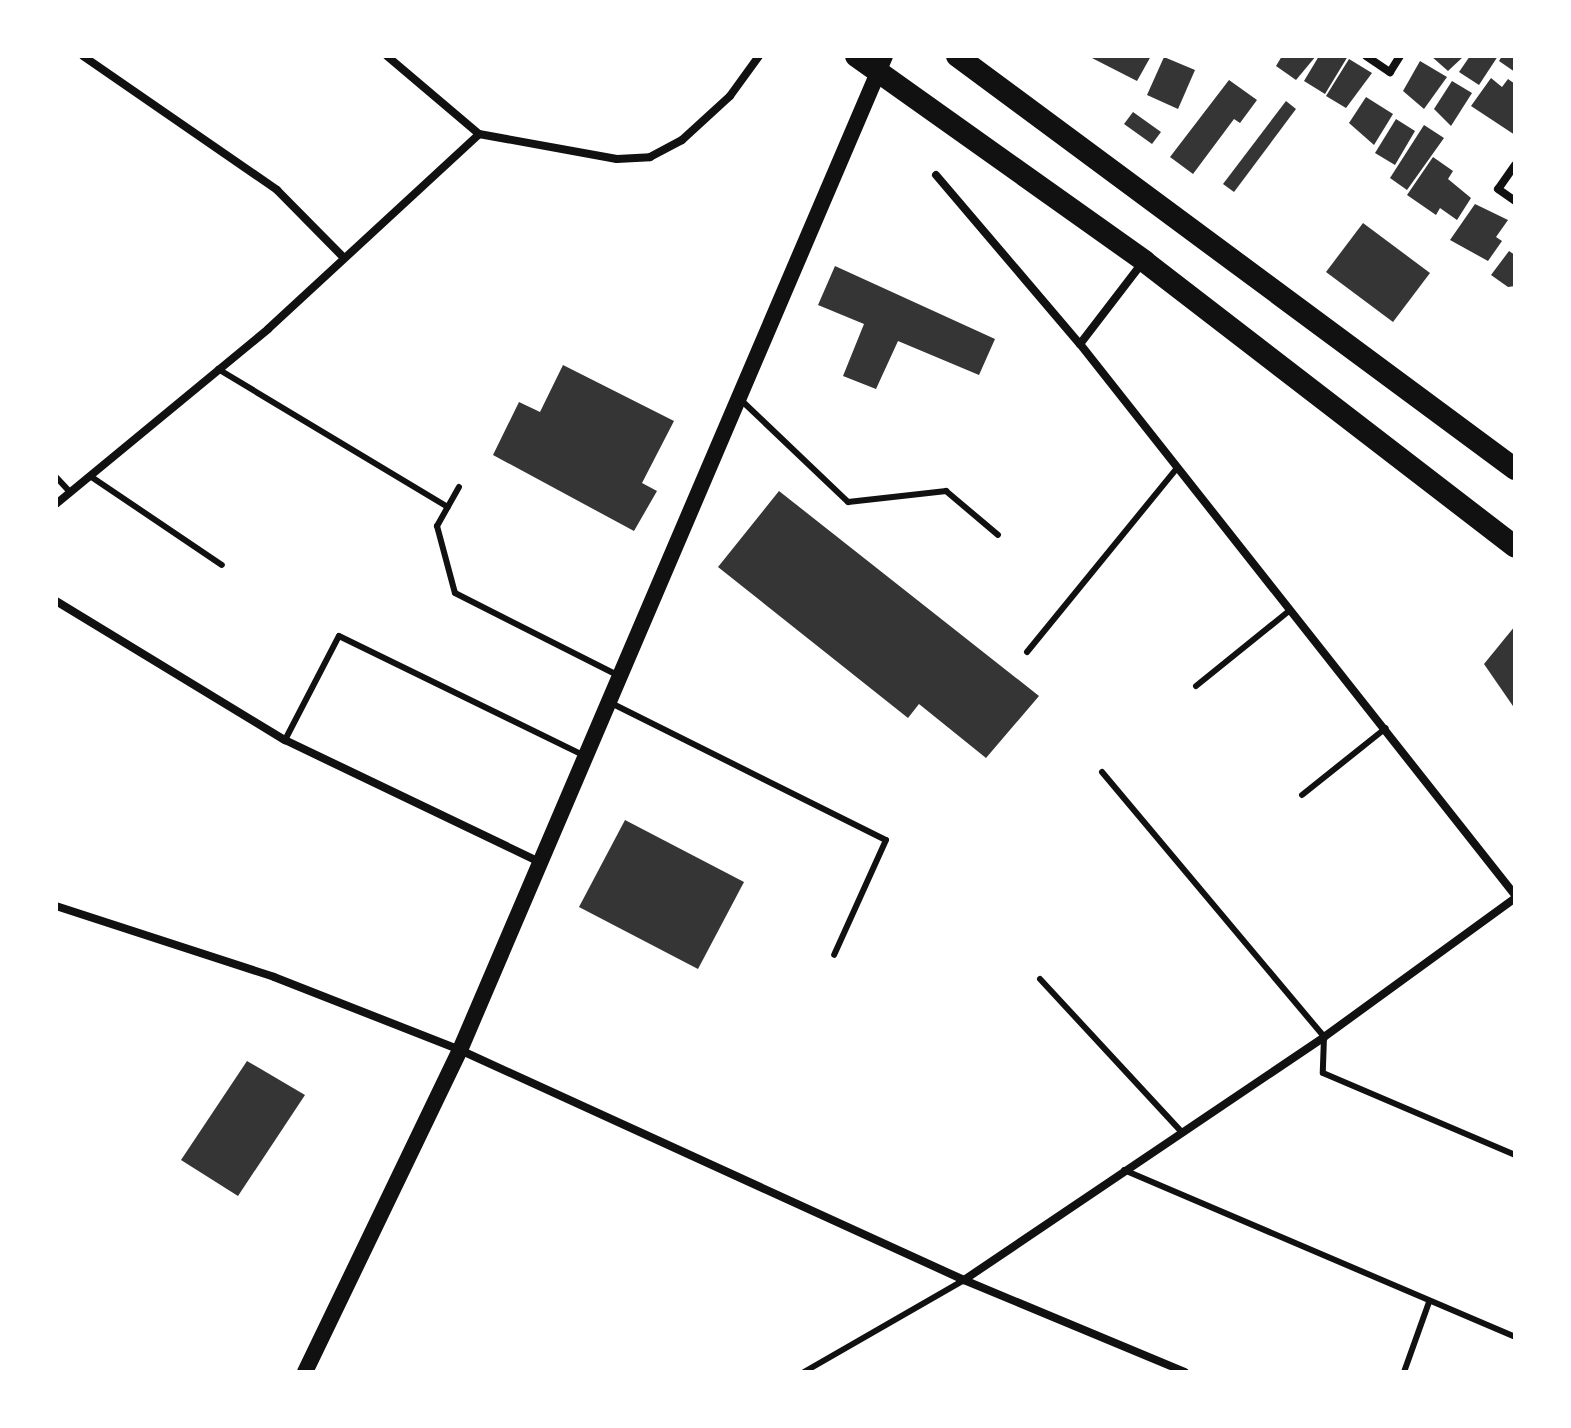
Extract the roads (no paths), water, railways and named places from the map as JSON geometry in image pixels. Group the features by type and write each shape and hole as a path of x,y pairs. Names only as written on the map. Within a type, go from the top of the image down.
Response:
{"highway":[{"path":"856,56 881,65 1144,261 1515,547"},
{"path":"957,56 1515,469"}],"main road":[{"path":"305,1372 460,1050 881,65"}],"street":[{"path":"83,56 277,190 344,258"},
{"path":"387,56 479,134 617,159 650,157 682,140 730,96 759,56"},
{"path":"1366,56 1390,72 1400,56"},
{"path":"56,504 218,369 479,134"},
{"path":"1515,165 1498,189 1515,201"},
{"path":"936,175 1080,344 1289,611 1386,728 1515,897 1324,1037 964,1280"},
{"path":"1080,344 1144,261"},
{"path":"56,601 285,740 540,862"},
{"path":"56,906 274,977 460,1050 964,1280 1185,1372"}],"lane":[{"path":"218,369 448,507"},
{"path":"738,397 848,502 946,491 998,535"},
{"path":"1027,652 1176,469"},
{"path":"90,476 222,565"},
{"path":"56,477 70,492"},
{"path":"459,487 437,526 455,593 619,676"},
{"path":"1196,686 1289,611"},
{"path":"285,740 339,636 585,756"},
{"path":"608,702 886,840 834,955"},
{"path":"1302,795 1386,728"},
{"path":"1102,772 1324,1037 1323,1073 1515,1155"},
{"path":"1040,979 1181,1131"},
{"path":"1124,1170 1515,1337"},
{"path":"804,1372 964,1280"},
{"path":"1404,1372 1429,1302"}]}
